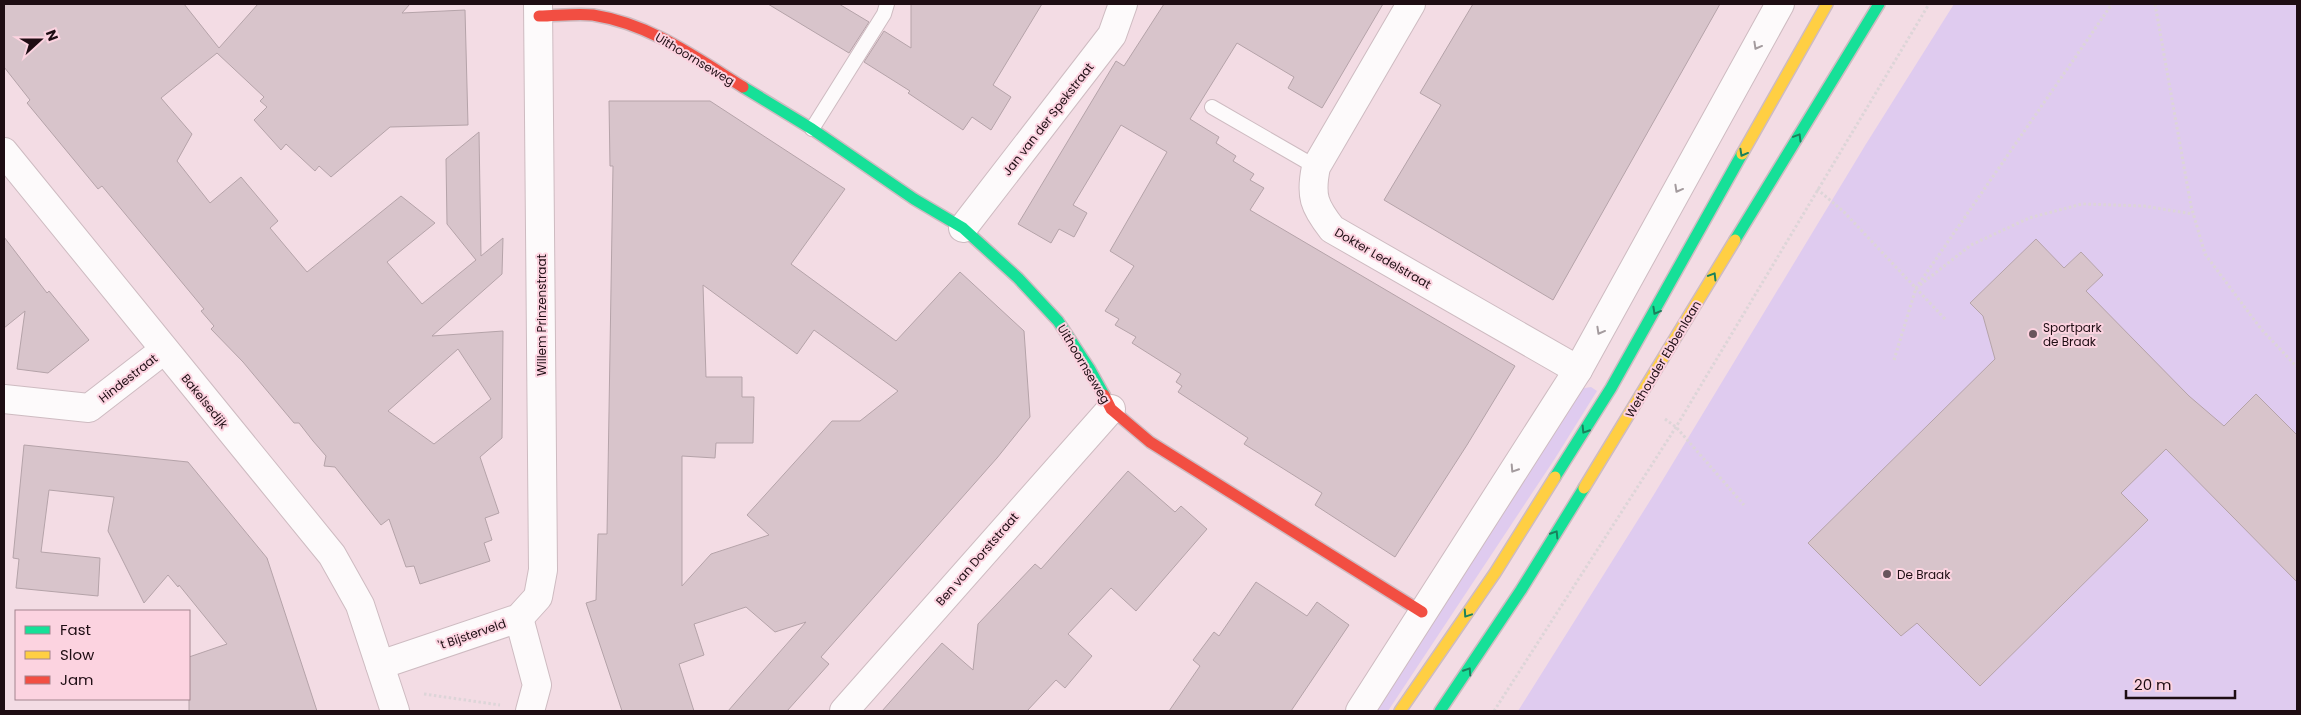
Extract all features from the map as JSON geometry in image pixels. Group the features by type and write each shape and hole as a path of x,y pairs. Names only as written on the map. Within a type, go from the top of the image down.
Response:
{"main road":[{"path":"1400,711 1495,573 1626,365 1826,4"},
{"name":"Wethouder Ebbenlaan","path":"1440,711 1520,590 1879,4"},
{"name":"Uithoornseweg","path":"539,10 591,15 631,24 664,38 812,129 914,199 963,228 1018,278 1058,321 1089,368 1111,409 1150,442 1422,612"}],"street":[{"name":"Jan van der Spekstraat","path":"963,228 1112,35 1123,4"},
{"name":"Dokter Ledelstraat","path":"1411,4 1316,167 1312,187 1318,211 1332,229 1578,370"},
{"path":"1360,711 1578,370 1780,4"},
{"name":"Willem Prinzenstraat","path":"519,618 538,597 543,570 539,10"},
{"name":"Bakelsedijk","path":"4,152 332,556 360,605 380,665"},
{"name":"Hindestraat","path":"4,399 89,408 164,350"},
{"name":"Ben van Dorststraat","path":"844,711 1111,409"},
{"name":"'t Bijsterveld","path":"380,665 519,618 537,685 530,711"},
{"path":"380,665 394,707"}],"lane":[{"path":"812,129 884,14 887,4"},
{"path":"1212,107 1316,167"}],"path":[{"path":"1494,711 1676,427 1816,189 1929,4"},
{"path":"1894,360 1916,288 2112,4"},
{"path":"2155,4 2194,214 2205,254 2261,329 2297,367"},
{"path":"1816,189 1844,212 1945,319"},
{"path":"1916,288 1971,245 2028,218 2082,204 2144,206 2194,214"},
{"path":"1636,402 1676,427 1744,504"},
{"path":"394,707 426,694 502,705"}],"shaded area":[{"name":"Sportpark de Braak","path":"1954,4 2297,4 2297,711 1518,711 1653,496 1866,144"},
{"path":"1591,387 1597,391 1554,460 1388,711 1370,711 1579,389"}],"building":[{"path":"4,4 184,4 219,48 258,4 410,4 402,13 465,10 468,125 390,127 331,177 319,166 315,171 286,144 281,150 254,120 267,107 260,101 264,97 217,53 161,98 192,134 177,161 210,203 241,177 278,221 270,228 307,272 401,196 435,223 387,262 422,304 476,260 447,224 446,159 479,132 481,256 503,238 502,274 432,336 503,331 502,438 480,457 499,513 485,518 492,540 484,543 490,561 420,584 414,566 406,567 389,519 381,525 335,467 324,466 326,456 299,423 294,423 243,362 211,329 214,326 201,311 204,309 102,186 98,189 27,103 30,100 4,67","holes":["458,349 491,399 434,444 388,411"]},
{"path":"768,4 839,4 869,22 849,53"},
{"path":"911,4 1042,4 993,85 1011,97 991,130 972,117 963,130 908,93 910,91 864,62 884,31 911,48"},
{"path":"1164,4 1383,4 1322,108 1288,88 1294,77 1237,43 1190,119 1219,137 1216,143 1236,156 1233,161 1254,174 1250,180 1264,188 1250,210 1515,366 1395,557 1315,505 1322,493 1244,444 1248,438 1178,392 1182,386 1176,382 1181,374 1132,343 1136,337 1115,325 1119,319 1105,311 1134,266 1110,251 1167,152 1121,125 1073,205 1087,213 1074,237 1059,229 1051,243 1018,224 1116,61 1124,66"},
{"path":"1473,4 1720,4 1553,300 1384,200 1441,105 1420,93"},
{"path":"609,101 710,101 845,189 791,264 896,341 960,272 1024,331 1030,417 997,458 821,657 829,664 787,711 728,711 806,622 775,632 746,607 694,624 704,655 679,664 694,711 622,711 586,603 596,600 598,534 607,534 613,166 610,166","holes":["703,285 797,354 814,330 898,391 860,421 832,421 747,515 769,535 711,554 682,586 682,456 715,458 716,443 753,443 754,397 742,397 742,377 706,377"]},
{"path":"4,237 47,293 49,291 89,340 48,373 17,369 25,311 4,328"},
{"path":"2036,239 2064,268 2081,252 2103,275 2086,291 2189,396 2224,426 2256,394 2297,435 2297,582 2166,449 2121,493 2148,520 1980,686 1917,623 1901,636 1808,543 1995,359 1983,316 1970,303"},
{"path":"24,445 188,462 267,558 317,711 189,711 190,657 227,644 179,585 178,587 168,575 144,603 108,531 114,497 49,490 41,552 100,558 98,596 16,588 19,559 13,558"},
{"path":"1128,471 1175,512 1181,506 1207,529 1136,611 1111,588 1068,634 1092,656 1065,688 1056,680 1027,711 882,711 942,643 973,670 978,624 1035,564 1041,569"},
{"path":"1256,582 1307,616 1317,602 1349,625 1291,711 1169,711 1200,666 1193,660 1214,632 1219,636"}],"traffic: fast":[{"path":"1735,240 1879,4"},
{"path":"743,87 812,129 914,199 963,228 1018,278 1058,321 1089,368 1104,395"},
{"path":"1555,477 1611,388 1742,154"},
{"path":"1440,711 1521,590 1584,488"}],"traffic: slow":[{"path":"1742,154 1827,4"},
{"path":"1584,488 1735,240"},
{"path":"1400,711 1495,573 1555,477"}],"traffic: jam":[{"path":"539,16 573,14 614,19 671,43 743,87"},
{"path":"1104,395 1111,409 1150,442 1422,612"}],"place":[{"name":"Sportpark de Braak","path":"2033,334"},
{"name":"De Braak","path":"1887,574"}]}
